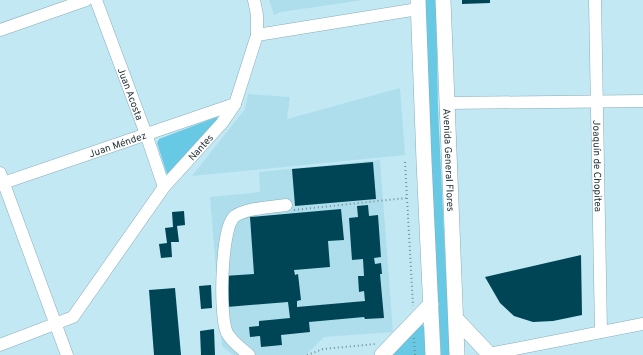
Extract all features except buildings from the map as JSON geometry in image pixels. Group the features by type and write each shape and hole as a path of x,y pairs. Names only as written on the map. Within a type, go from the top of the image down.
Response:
{"main road":[{"name":"Avenida General Flores","path":"443,0 457,355"},
{"path":"418,5 434,355"},
{"path":"382,349 431,304"},
{"path":"456,319 489,355"}],"street":[{"path":"0,30 86,0"},
{"name":"Juan Acosta","path":"96,0 164,187"},
{"name":"Nantes","path":"0,345 57,325 73,317 164,187 222,123 235,104 257,35 257,15 254,0"},
{"name":"Joaquín de Chopitea","path":"595,0 601,332"},
{"path":"257,35 418,5"},
{"path":"447,103 643,101"},
{"name":"Juan Méndez","path":"1,180 235,104"},
{"path":"1,180 57,325 67,355"},
{"path":"249,355 230,338 226,329 222,273 228,231 234,218 240,213 286,205"},
{"path":"489,355 643,324"}],"path":[{"path":"405,162 412,309"},
{"path":"286,205 295,210 406,198"},
{"path":"307,355 324,349 382,349"}],"shaded area":[{"path":"269,0 363,0 281,12 274,15"},
{"path":"425,0 436,0 438,109 450,355 441,355 436,271"},
{"path":"400,88 405,155 192,176 245,109 248,94 290,97 287,119"},
{"path":"217,117 218,120 167,174 157,143 159,139"},
{"path":"380,160 393,332 324,337 306,355 233,355 222,346 210,197 260,192 259,172"},
{"path":"422,324 425,329 425,355 390,355"}]}
